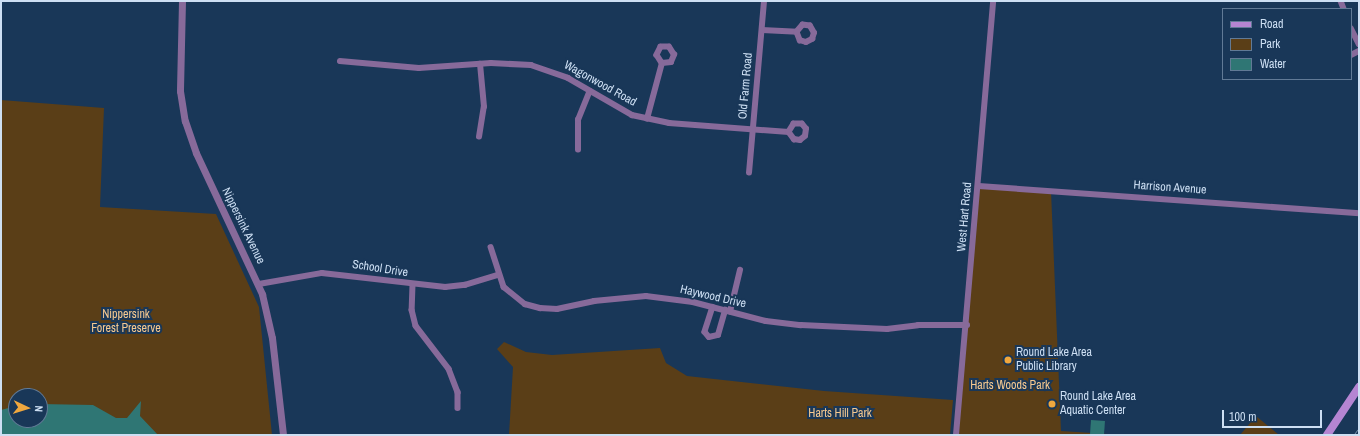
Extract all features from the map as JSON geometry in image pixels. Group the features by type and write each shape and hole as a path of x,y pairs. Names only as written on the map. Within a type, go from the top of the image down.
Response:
{"main road":[{"path":"1327,435 1359,387"}],"street":[{"name":"Nippersink Avenue","path":"182,1 180,91 185,121 196,153 258,284 272,338 283,435"},
{"name":"Old Farm Road","path":"749,173 754,130 764,1"},
{"name":"West Hart Road","path":"956,435 979,186 993,1"},
{"path":"762,30 797,32"},
{"path":"1352,30 1359,44"},
{"name":"Wagonwood Road","path":"340,61 408,67 512,63 542,67 568,78 632,115 647,119 668,123 789,132"},
{"path":"647,119 662,63"},
{"path":"479,138 484,107 480,64"},
{"path":"578,150 578,120 590,91"},
{"name":"Harrison Avenue","path":"979,186 1359,213"},
{"name":"Haywood Drive","path":"491,247 498,275 512,296 525,304 540,308 557,309 594,301 646,296 713,307 766,321 848,328 887,329 918,325 967,325"},
{"path":"713,307 705,332 709,337 718,335 728,311 740,270"},
{"name":"School Drive","path":"258,284 322,273 356,275 413,285 465,285 498,275"},
{"path":"413,285 412,310 416,326 449,369 458,392 458,408"}],"green space":[{"name":"Nippersink Forest Preserve","path":"1,100 104,108 100,207 216,214 259,307 272,435 1,435"},
{"name":"Harts Woods Park","path":"979,186 1051,191 1061,431 1123,435 957,435"},
{"name":"Harts Hill Park","path":"504,342 526,352 552,355 660,348 666,363 687,376 824,391 953,400 950,435 509,435 513,367 497,349"},
{"path":"1256,416 1279,435 1240,435"}],"water":[{"path":"141,401 140,416 158,435 1,435 1,410 8,408 8,428 48,428 48,404 93,405 116,418 127,418"},
{"path":"1091,420 1105,421 1104,435 1090,435"}],"railway":[{"path":"1356,435 1359,431"}],"place":[{"name":"Round Lake Area Public Library","path":"1008,360"},
{"name":"Round Lake Area Aquatic Center","path":"1052,404"}]}
